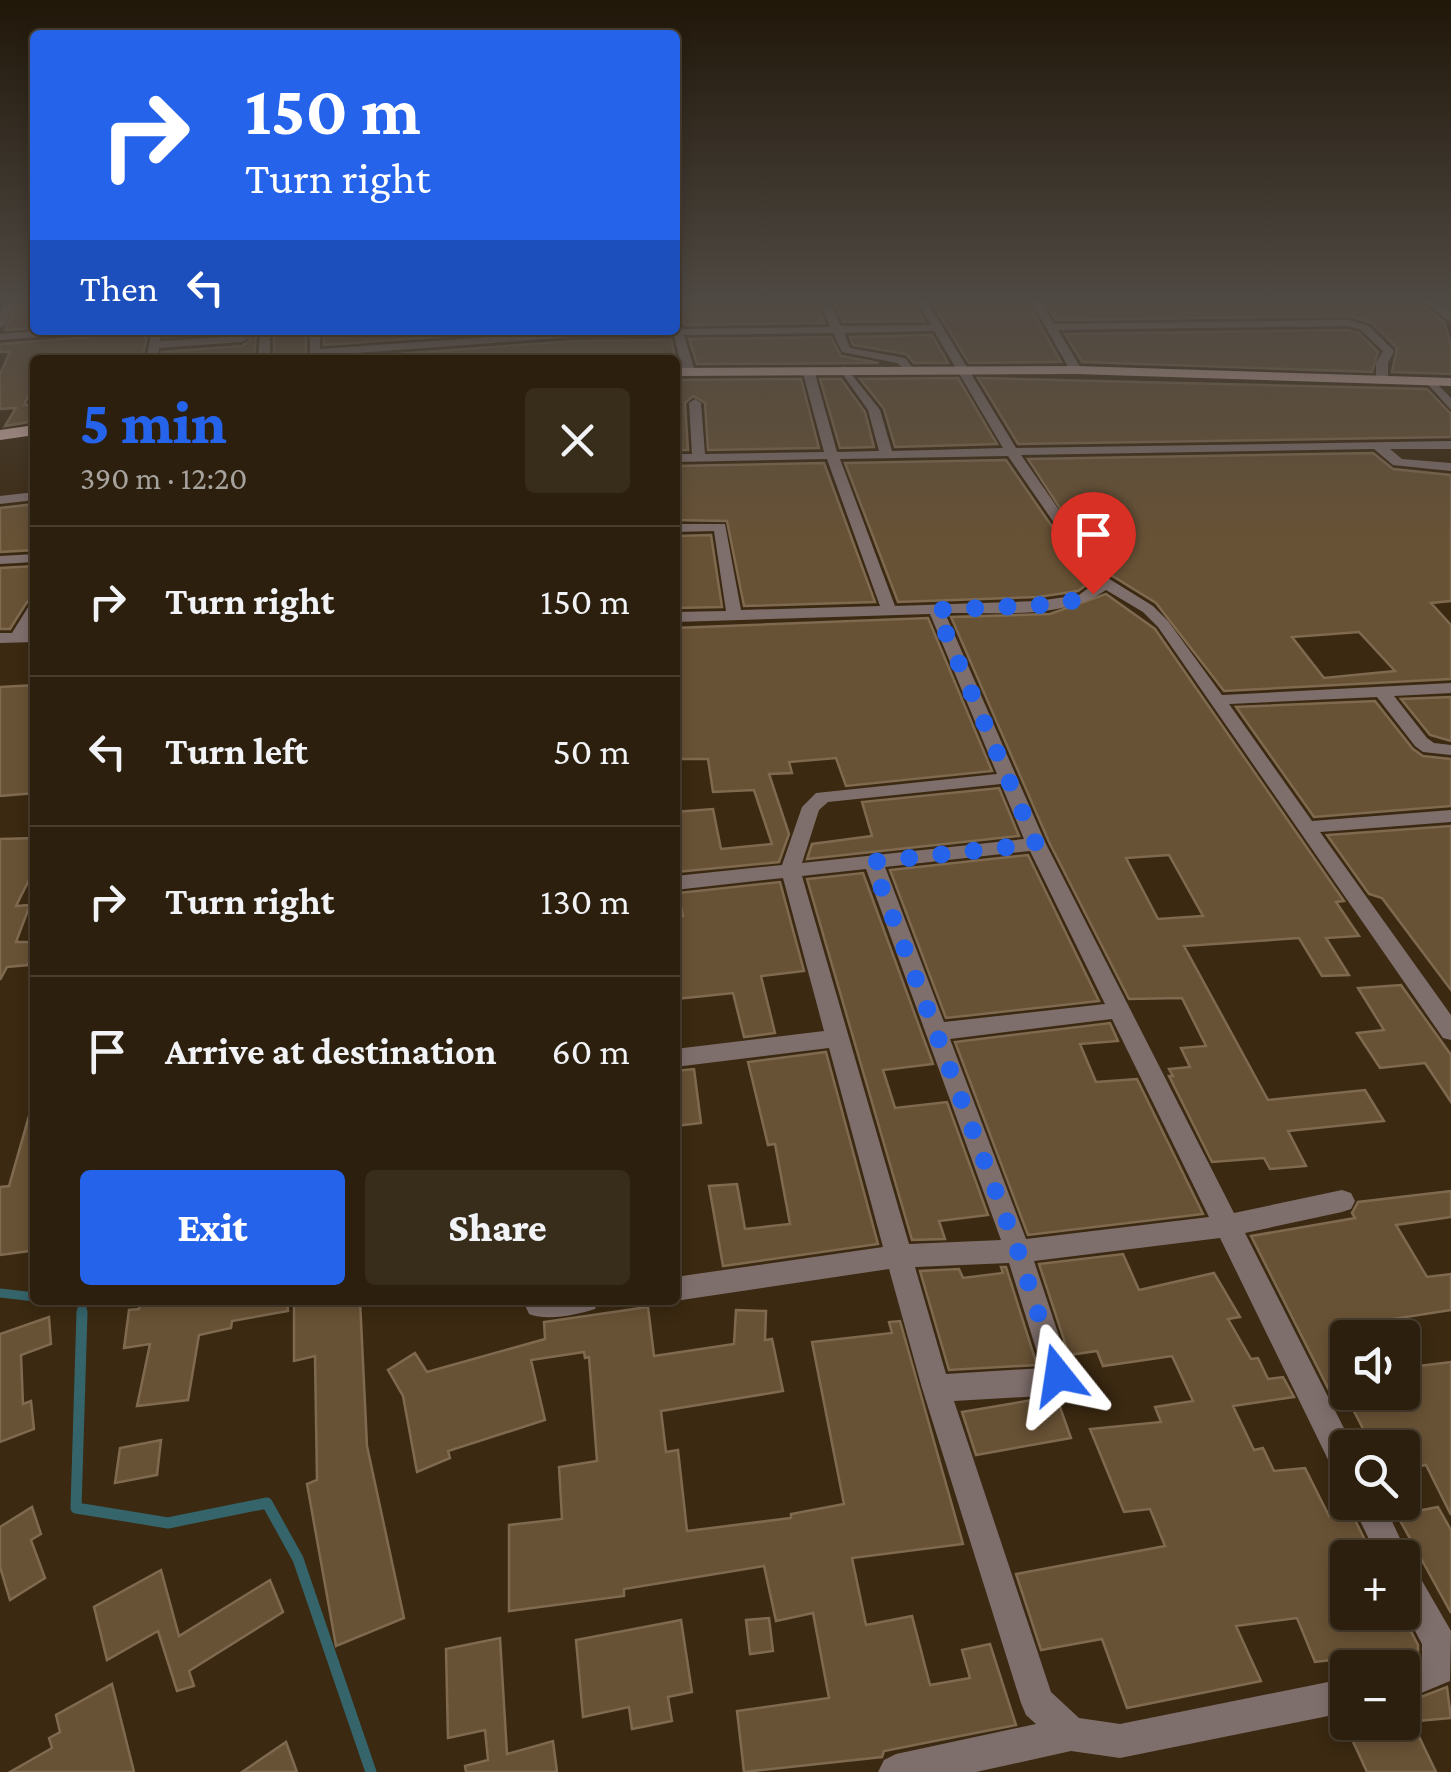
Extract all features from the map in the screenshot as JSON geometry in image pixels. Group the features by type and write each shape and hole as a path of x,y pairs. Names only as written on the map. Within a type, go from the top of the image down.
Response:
{"main road":[{"path":"1427,381 1451,382"},
{"path":"0,435 30,431"}],"street":[{"path":"810,381 814,412 877,566 889,612"},
{"path":"852,381 874,410 887,456"},
{"path":"967,381 1070,536 1089,573 1155,614 1451,1032"},
{"path":"1432,381 1451,406"},
{"path":"695,403 699,458"},
{"path":"680,458 1015,455 1234,445 1451,446"},
{"path":"1378,446 1405,464 1451,468"},
{"path":"0,500 30,497"},
{"path":"680,528 722,529 734,615"},
{"path":"0,560 30,558"},
{"path":"680,617 1072,603 1104,584"},
{"path":"936,610 1036,844 1330,1431"},
{"path":"8,638 30,613"},
{"path":"1216,700 1451,688"},
{"path":"1382,692 1421,742 1430,748 1451,750"},
{"path":"1010,778 823,797 812,806 790,869 936,1388 1038,1703 1071,1734"},
{"path":"1306,827 1451,816"},
{"path":"680,881 1036,844"},
{"path":"872,862 1018,1251 1058,1375 1042,1382 936,1388"},
{"path":"935,1032 1122,1010"},
{"path":"680,1057 837,1038"},
{"path":"680,1288 898,1256 1018,1251 1227,1226 1342,1201"},
{"path":"1420,1606 1439,1642 1438,1669 1420,1676"},
{"path":"896,1772 1071,1734 1120,1740 1330,1699"}],"building":[{"path":"0,381 30,381 24,405 30,404 30,422 5,426 16,408 0,409"},
{"path":"680,381 801,381 819,448 708,450 705,403 693,396 685,403 688,450 680,450"},
{"path":"820,381 842,381 865,412 874,447 840,448"},
{"path":"861,381 960,381 997,444 895,447 884,409"},
{"path":"980,381 1427,389 1451,414 1451,437 1018,444"},
{"path":"1373,453 1393,469 1451,475 1451,601 1431,603 1451,625 1451,679 1224,691 1156,603 1098,567 1028,459","holes":["1359,632 1395,671 1324,678 1292,637"]},
{"path":"1006,460 1060,538 1079,575 1089,583 1078,591 1038,597 898,602 845,463"},
{"path":"824,463 875,602 744,606 727,521 680,520 680,466"},
{"path":"30,505 30,550 0,552 0,508"},
{"path":"711,535 722,607 680,608 680,536"},
{"path":"30,566 30,601 10,629 0,629 0,568"},
{"path":"1106,594 1155,629 1344,901 1336,902 1359,936 1326,938 1349,975 1322,976 1299,938 1184,946 1268,1100 1365,1090 1384,1121 1288,1131 1306,1166 1270,1169 1264,1158 1212,1162 1169,1076 1173,1076 1169,1069 1190,1067 1181,1048 1206,1046 1182,998 1129,999 1049,842 951,617 1050,614","holes":["1169,855 1203,916 1158,919 1126,858"]},
{"path":"928,618 992,771 846,786 836,758 789,762 792,773 769,774 789,834 779,862 680,872 680,812 713,809 721,849 772,844 754,790 713,792 708,759 680,759 680,628"},
{"path":"30,685 30,793 0,796 0,687"},
{"path":"1451,697 1451,741 1430,735 1401,699"},
{"path":"1375,701 1413,749 1423,756 1451,759 1451,806 1314,817 1236,707"},
{"path":"999,788 1019,836 807,859 812,844 872,836 862,802"},
{"path":"1451,826 1451,990 1382,898 1369,894 1327,835"},
{"path":"30,838 30,878 16,906 30,905 16,942 30,942 30,958 28,965 7,967 0,980 0,839"},
{"path":"1028,855 1099,1001 946,1018 890,870"},
{"path":"863,873 933,1064 883,1070 895,1108 947,1102 988,1215 939,1221 945,1239 912,1240 807,879"},
{"path":"780,882 804,971 761,976 775,1033 744,1037 733,993 680,998 680,893"},
{"path":"1401,985 1451,1055 1451,1102 1425,1063 1380,1068 1357,1033 1384,1030 1358,988"},
{"path":"1110,1023 1118,1041 1080,1044 1096,1082 1137,1079 1203,1214 1028,1235 955,1042"},
{"path":"826,1052 878,1244 723,1266 709,1186 737,1184 745,1229 790,1224 775,1144 768,1145 748,1062"},
{"path":"694,1069 701,1123 680,1125 680,1070"},
{"path":"30,1116 30,1248 29,1251 0,1255 0,1187 9,1186"},
{"path":"1451,1191 1451,1217 1396,1225 1427,1277 1451,1274 1451,1310 1387,1320 1330,1320 1330,1392 1251,1236 1355,1218 1352,1213 1358,1202"},
{"path":"1123,1254 1139,1290 1214,1273 1240,1317 1228,1319 1251,1359 1258,1358 1268,1379 1283,1377 1294,1397 1233,1406 1254,1450 1263,1448 1274,1471 1305,1468 1330,1520 1355,1520 1365,1540 1330,1540 1330,1630 1410,1630 1418,1650 1330,1650 1330,1660 1315,1662 1297,1618 1236,1626 1261,1681 1127,1708 1102,1639 1041,1650 1016,1574 1165,1546 1150,1509 1124,1512 1090,1429 1161,1422 1155,1407 1193,1401 1172,1356 1103,1366 1097,1351 1069,1355 1039,1264"},
{"path":"1001,1267 1006,1267 1037,1365 949,1370 920,1271 959,1269 963,1278 1003,1273"},
{"path":"139,1305 287,1305 288,1311 232,1321 231,1328 199,1335 188,1400 137,1406 150,1344 124,1348 129,1310 139,1309"},
{"path":"294,1305 360,1305 367,1446 404,1618 336,1646 307,1484 317,1480 315,1356 294,1361"},
{"path":"648,1307 654,1356 734,1344 736,1310 766,1311 765,1340 772,1339 783,1391 661,1411 666,1452 678,1450 687,1531 791,1518 791,1514 844,1504 812,1342 892,1333 889,1322 900,1321 963,1544 852,1558 866,1625 912,1616 930,1685 970,1678 962,1650 990,1644 1016,1725 884,1751 882,1757 744,1772 737,1711 829,1698 813,1613 776,1621 764,1566 624,1589 624,1596 509,1611 509,1525 562,1519 559,1467 597,1461 589,1357 585,1358 584,1352 531,1360 545,1420 448,1451 450,1458 417,1472 403,1396 388,1370 415,1353 427,1372 545,1339 544,1322"},
{"path":"49,1317 51,1344 21,1355 23,1404 31,1401 34,1429 0,1442 0,1334"},
{"path":"1451,1362 1451,1515 1426,1465 1420,1466 1420,1430 1364,1430 1353,1410 1420,1410 1420,1366"},
{"path":"1056,1396 1071,1438 976,1455 962,1412"},
{"path":"161,1440 157,1475 115,1483 120,1448"},
{"path":"32,1507 41,1534 31,1540 45,1578 10,1600 0,1567 0,1527"},
{"path":"1438,1507 1451,1530 1451,1613 1420,1557 1420,1540 1411,1540 1400,1520 1420,1520 1420,1511"},
{"path":"161,1570 179,1636 270,1580 283,1612 189,1671 194,1686 177,1691 158,1631 107,1660 94,1607"},
{"path":"769,1618 773,1651 750,1654 746,1620"},
{"path":"681,1620 692,1692 668,1697 672,1721 632,1729 629,1707 583,1717 576,1640"},
{"path":"500,1638 507,1754 553,1741 557,1772 466,1772 465,1766 488,1760 485,1730 448,1738 446,1649"},
{"path":"112,1684 134,1772 10,1772 52,1748 49,1738 60,1732 56,1715"},
{"path":"1447,1687 1451,1718 1420,1721 1420,1697"},
{"path":"1420,1739 1436,1772 1367,1772 1352,1740"},
{"path":"286,1742 297,1772 242,1772"}],"waterway":[{"path":"0,1293 30,1296"},
{"path":"82,1305 82,1312"},
{"path":"82,1312 76,1508 168,1523 267,1503 298,1559 371,1772"}],"route":[{"path":"1058,1375 1053,1349 1018,1251 872,862 1036,844 936,610 1072,603 1093,594"}]}
